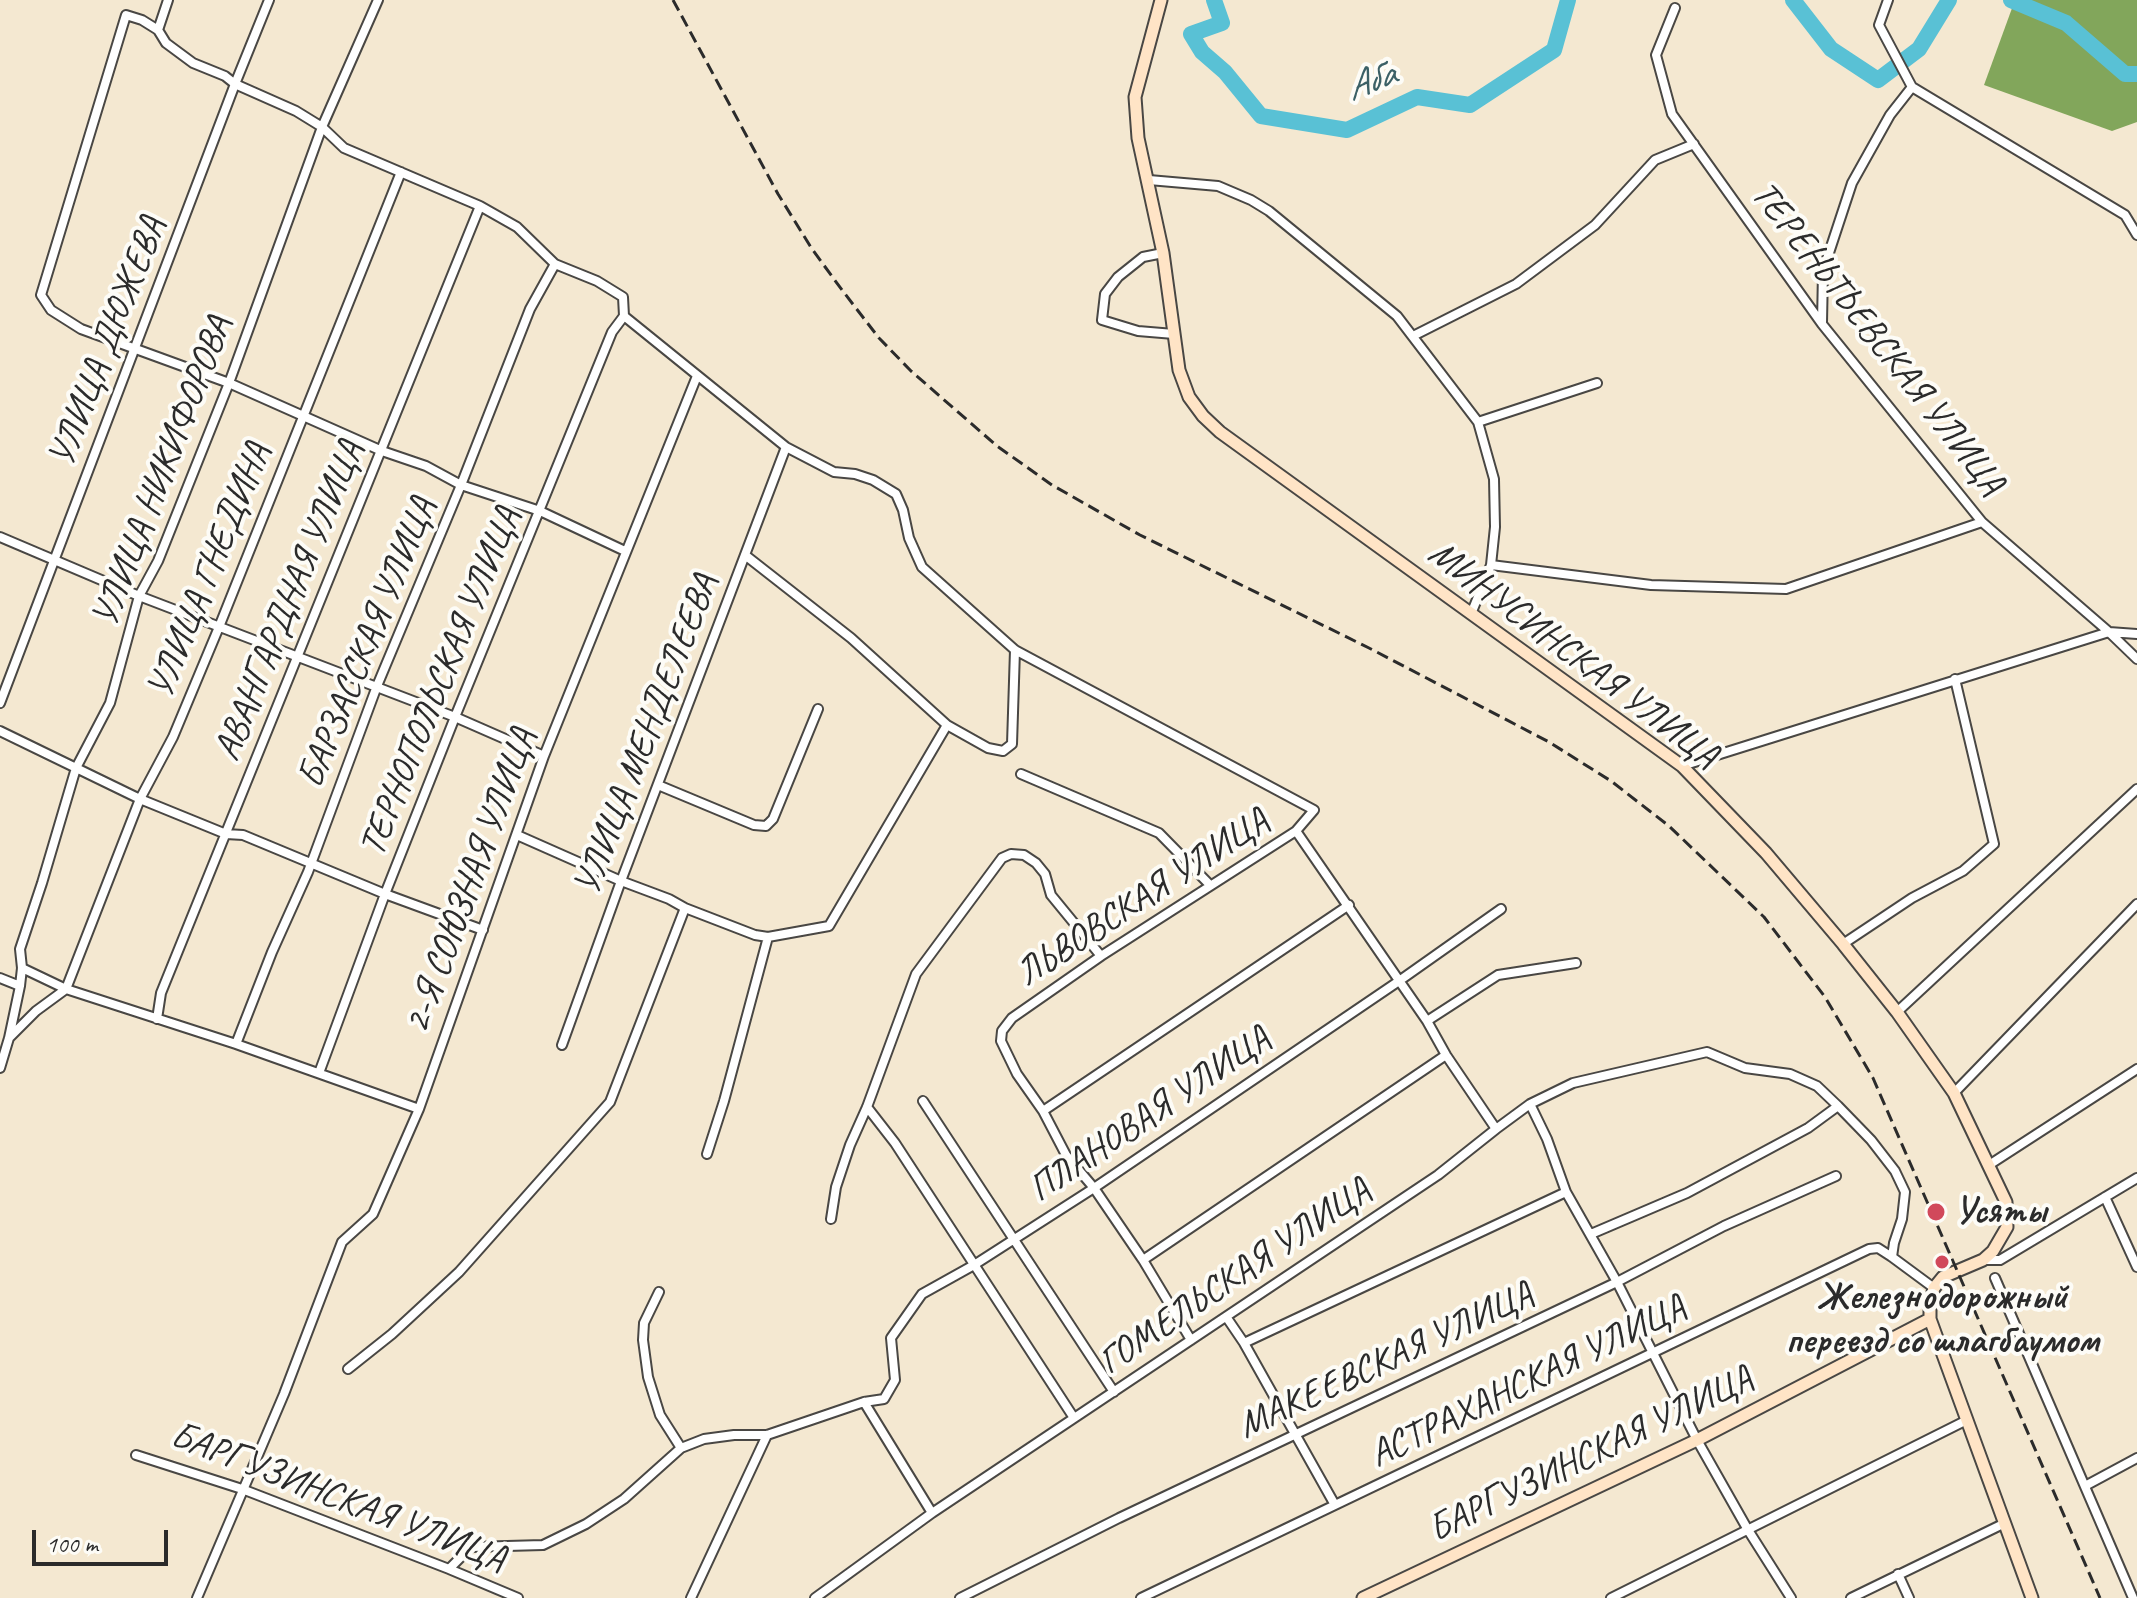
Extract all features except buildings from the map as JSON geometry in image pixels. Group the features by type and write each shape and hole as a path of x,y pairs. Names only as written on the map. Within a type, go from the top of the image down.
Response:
{"main road":[{"name":"МИНУСИНСКАЯ УЛИЦА","path":"1161,0 1135,97 1138,138 1163,253 1179,370 1189,397 1212,424 1282,478 1682,766 1766,853 1897,1012 1954,1093 2006,1202 2007,1227 1993,1251 1983,1260"},
{"path":"1983,1260 1943,1277 1934,1288 1930,1319 2032,1598"},
{"name":"БАРГУЗИНСКАЯ УЛИЦА","path":"1363,1598 1380,1594 1697,1440 1930,1319"}],"street":[{"path":"158,30 168,0"},
{"name":"УЛИЦА ДЮЖЕВА","path":"0,703 269,0"},
{"name":"УЛИЦА НИКИФОРОВА","path":"0,1068 20,986 20,949 76,768 110,703 139,596 158,561 229,383 322,127 378,0"},
{"path":"1888,0 1879,25 1912,87 2125,215 2137,217"},
{"name":"ТЕРЕНЬТЬЕВСКАЯ УЛИЦА","path":"1675,8 1656,55 1672,114 1822,324 1982,522 2137,659"},
{"path":"625,551 540,511 461,485 426,466 382,451 229,383 81,329 51,310 41,295 126,15 158,30 166,43 193,63 296,111 322,127 344,148 480,206 517,227 555,264 597,281 623,297 624,316 786,447 834,472 864,477 896,494 909,538 922,567 1015,650 1012,744 1003,751 988,748 947,725 851,638 745,555"},
{"path":"1822,324 1823,271 1852,183 1890,115 1912,87"},
{"path":"1413,336 1516,284 1595,225 1655,160 1694,144"},
{"name":"УЛИЦА ГНЕДИНА","path":"66,989 140,799 173,737 219,627 401,172"},
{"path":"1149,180 1218,186 1269,211 1387,306 1478,422 1491,464 1495,491 1495,538 1491,565 1471,614"},
{"name":"АВАНГАРДНАЯ УЛИЦА","path":"157,1019 161,993 480,206"},
{"path":"2125,215 2137,235"},
{"path":"1163,253 1143,257 1118,277 1105,294 1102,320 1138,331 1174,334"},
{"name":"БАРЗАССКАЯ УЛИЦА","path":"236,1044 530,309 555,264"},
{"name":"ТЕРНОПОЛЬСКАЯ УЛИЦА","path":"319,1073 455,717 612,332 624,316"},
{"name":"2-Я СОЮЗНАЯ УЛИЦА","path":"197,1598 284,1394 342,1242 373,1214 419,1109 544,756 697,376"},
{"path":"1478,422 1597,383"},
{"name":"УЛИЦА МЕНДЕЛЕЕВА","path":"562,1045 786,447"},
{"path":"1491,565 1651,585 1786,589 1982,522"},
{"path":"0,537 139,596 500,735 544,756"},
{"path":"1682,766 2109,632 2137,634"},
{"name":"ЛЬВОВСКАЯ УЛИЦА","path":"1015,650 1314,810 1296,831 1101,956 1012,1018 1002,1031 1001,1041 1017,1074 1043,1111"},
{"path":"1843,944 1912,898 1963,871 1994,844 1955,679"},
{"path":"658,785 754,825 766,826 773,819 818,709"},
{"path":"517,835 755,935 768,937 829,926 947,725"},
{"path":"0,731 140,799 226,834 243,835 385,894 483,930"},
{"path":"1021,774 1159,833 1210,885"},
{"path":"1897,1012 2137,789"},
{"path":"1296,831 1427,1021 1496,1129"},
{"path":"831,1219 836,1187 850,1145 916,974 1002,858 1011,854 1024,855 1036,863 1045,874 1051,895 1101,956"},
{"path":"1954,1093 2137,904"},
{"path":"1191,1340 1143,1260 1094,1188 1066,1155 1043,1111 1349,905"},
{"path":"348,1369 392,1334 459,1272 610,1102 685,908"},
{"name":"ПЛАНОВАЯ УЛИЦА","path":"864,1402 884,1399 895,1380 891,1338 922,1294 974,1265 1094,1188 1501,909"},
{"path":"707,1154 768,937"},
{"path":"1427,1021 1498,975 1576,963"},
{"path":"22,968 66,989 236,1044 419,1109"},
{"path":"0,978 20,986"},
{"path":"9,1038 36,1011 66,989"},
{"name":"ГОМЕЛЬСКАЯ УЛИЦА","path":"815,1598 932,1513 1438,1175 1530,1104 1573,1083 1707,1052 1745,1068 1790,1074 1817,1086 1838,1106"},
{"path":"1143,1260 1446,1055"},
{"path":"1989,1165 2137,1069"},
{"path":"923,1101 1114,1392"},
{"path":"1530,1104 1547,1139 1566,1192 1617,1282 1697,1440 1791,1598"},
{"path":"1591,1234 1687,1193 1808,1128 1838,1106 1871,1140 1895,1171 1905,1192 1892,1257 1934,1288"},
{"path":"867,1107 895,1143 1074,1418"},
{"name":"МАКЕЕВСКАЯ УЛИЦА","path":"960,1598 1119,1518 1617,1282 1724,1226 1836,1176"},
{"path":"1983,1260 2000,1260 2137,1178"},
{"path":"1244,1343 1566,1192"},
{"path":"2105,1197 2137,1267"},
{"name":"АСТРАХАНСКАЯ УЛИЦА","path":"1141,1598 1869,1249 1878,1248 1892,1257"},
{"path":"1995,1278 2133,1592"},
{"path":"659,1292 644,1323 648,1377 660,1415 681,1448"},
{"path":"1227,1318 1335,1505"},
{"path":"449,1569 471,1547 543,1545 586,1524 624,1499 681,1448 704,1439 767,1435 864,1402 932,1513"},
{"path":"1611,1598 1967,1420"},
{"path":"691,1598 767,1435"},
{"name":"БАРГУЗИНСКАЯ УЛИЦА","path":"136,1455 242,1489 518,1598"},
{"path":"2085,1486 2137,1458"},
{"path":"1851,1598 2005,1523"},
{"path":"1898,1574 1909,1598"}],"green space":[{"path":"2015,0 2137,0 2137,122 2112,131 1984,85"}],"waterway":[{"name":"Аба","path":"1214,0 1222,23 1191,34 1202,52 1225,72 1261,116 1347,130 1417,97 1470,105 1554,50 1568,0"},
{"name":"Аба","path":"1793,0 1831,49 1878,80 1919,49 1949,0"},
{"name":"Аба","path":"2011,0 2066,23 2125,74 2137,74"}],"railway":[{"path":"673,0 778,194 812,249 879,338 911,371 997,446 1052,485 1140,535 1369,648 1549,742 1611,781 1669,826 1764,917 1825,997 1873,1078 2100,1598"}],"place":[{"name":"Усяты","path":"1936,1212"},
{"name":"Железнодорожный переезд со шлагбаумом","path":"1942,1262"}]}
